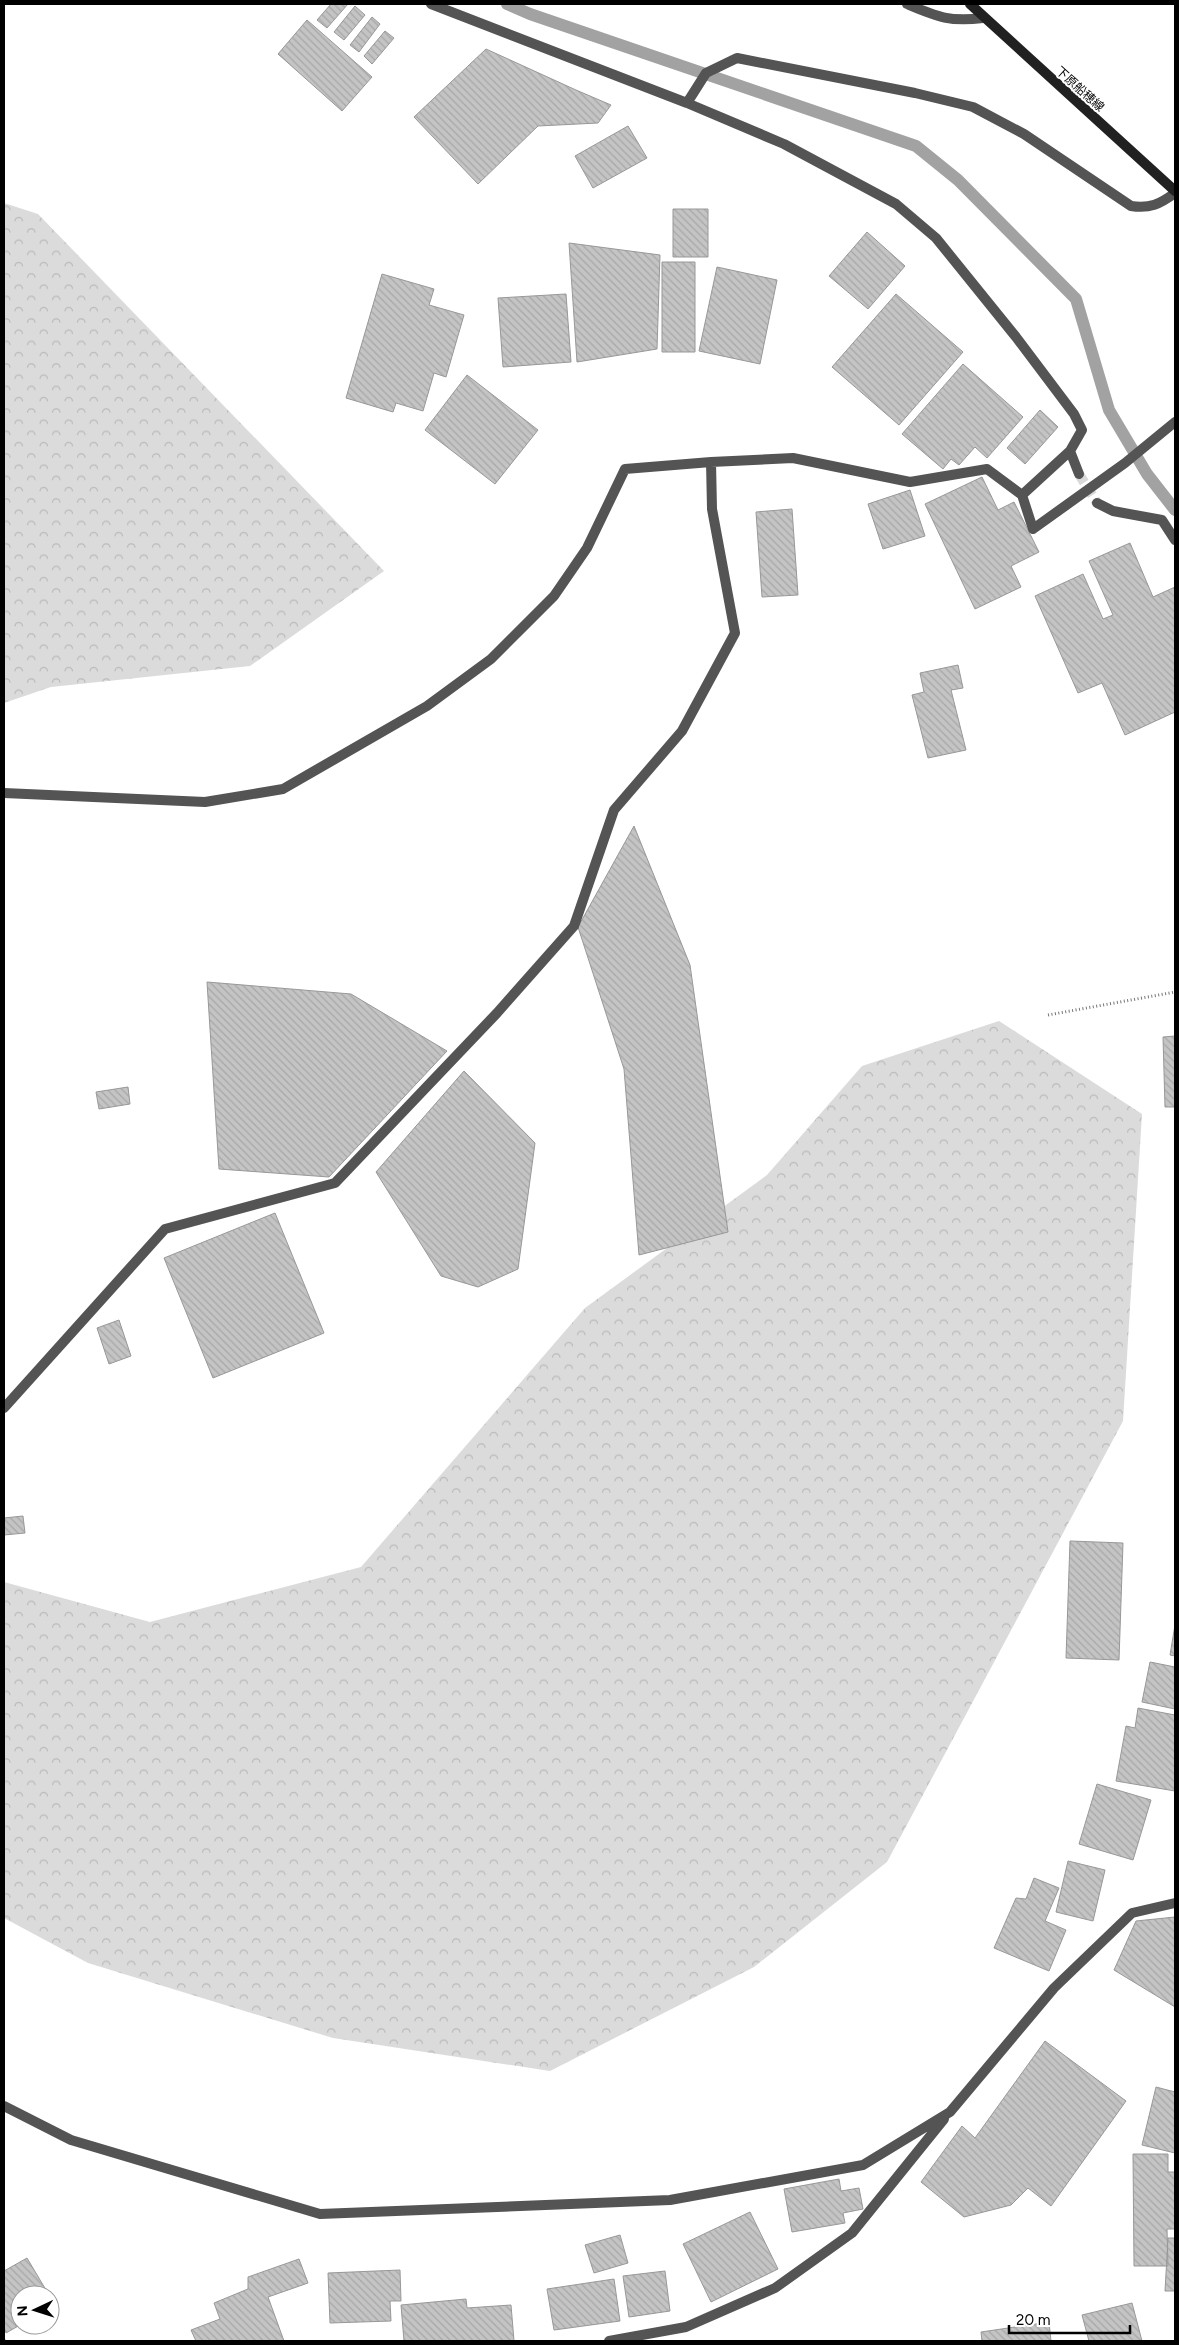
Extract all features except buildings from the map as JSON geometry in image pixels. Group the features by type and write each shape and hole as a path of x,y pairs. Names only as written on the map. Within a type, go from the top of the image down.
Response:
{"main road":[{"name":"下原船穂線","path":"970,4 983,18 1175,192"}],"street":[{"path":"431,4 688,102 784,144 896,204 936,238 1016,337 1074,414 1082,430 1070,451 1022,495"},
{"path":"907,4 936,16 958,21 983,18"},
{"path":"688,102 706,73 737,58 915,93 973,107 1024,134 1132,206 1146,208 1159,204 1175,192"},
{"path":"4,793 205,802 283,789 427,706 491,659 554,596 587,548 625,469 793,458 910,482 987,469 1022,495 1032,529 1125,463 1175,422"},
{"path":"1070,451 1079,474"},
{"path":"4,1408 165,1229 335,1183 497,1014 574,926 614,810 682,731 735,633 712,509 710,462"},
{"path":"1097,503 1113,511 1162,520 1175,540"},
{"path":"609,2341 686,2327 776,2288 852,2233 1054,1988 1132,1913 1175,1903"},
{"path":"4,2106 70,2140 320,2214 670,2200 863,2165 950,2112"}],"path":[{"path":"1048,1015 1175,992"}],"green space":[{"path":"4,203 38,214 384,571 250,666 51,687 4,703"},
{"path":"999,1021 1142,1114 1123,1421 887,1862 754,1967 550,2071 333,2038 88,1963 4,1918 4,1582 150,1622 361,1567 585,1308 767,1175 862,1066"}],"waterway":[{"path":"507,4 530,14 916,146 958,180 1076,299 1109,410 1147,474 1175,510"}],"tunnel":[{"path":"1079,474 1097,503"}]}
